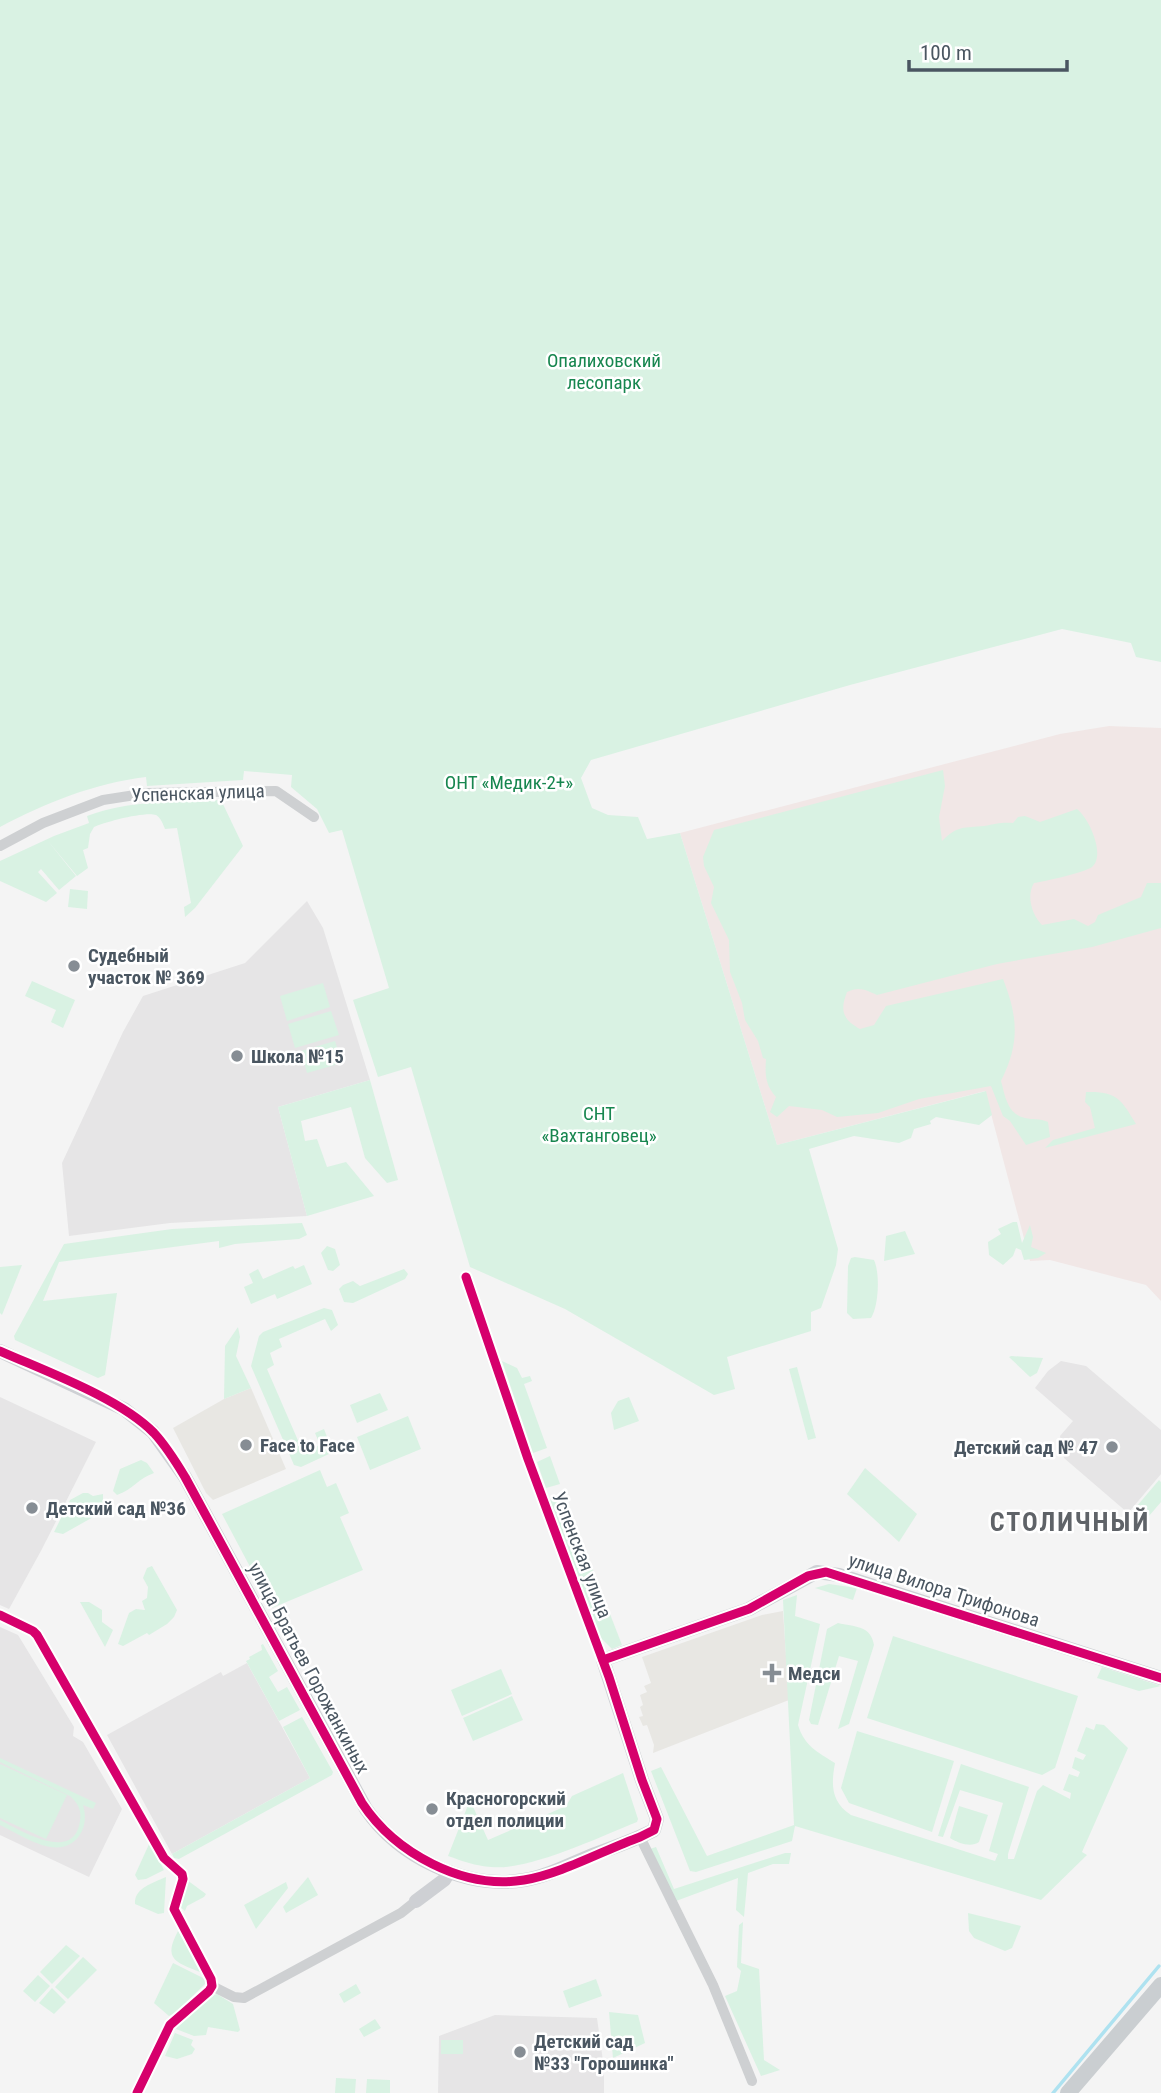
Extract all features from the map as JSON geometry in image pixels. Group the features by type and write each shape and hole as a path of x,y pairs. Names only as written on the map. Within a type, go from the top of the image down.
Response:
{"main road":[{"path":"1068,2093 1161,1985"},
{"path":"1082,2093 1161,2001"}],"street":[{"name":"Успенская улица","path":"0,846 43,823 103,800 148,793 276,791 314,817"},
{"name":"Успенская улица","path":"467,1277 528,1459 603,1660 657,1819 654,1830 640,1837"},
{"name":"улица Братьев Горожанкиных","path":"0,1351 124,1409 153,1432 163,1444 185,1477 370,1815 411,1851 450,1872 493,1881 524,1880 640,1837"},
{"name":"улица Вилора Трифонова","path":"603,1660 749,1609 808,1576 826,1572 1161,1678"},
{"path":"0,1615 33,1630 37,1635 164,1858 182,1874 174,1909 211,1979 212,1986 170,2025 137,2093"},
{"path":"640,1837 713,1985 752,2081"},
{"path":"212,1986 237,1998 247,1997 401,1913 444,1880 450,1872"}],"shaded area":[{"path":"1109,726 1161,728 1161,1301 1146,1285 1050,1260 1030,1261 985,1091 777,1145 680,833 1060,734"},
{"name":"Школа №15","path":"307,901 323,928 370,1080 278,1107 307,1216 170,1223 69,1236 62,1163 123,1032 143,996 245,963"},
{"name":"Детский сад № 47","path":"1061,1361 1086,1366 1161,1430 1161,1474 1128,1513 1064,1458 1060,1436 1073,1421 1035,1388 1048,1371"},
{"path":"251,1388 286,1469 213,1500 206,1493 173,1428 224,1399"},
{"name":"Детский сад №36","path":"0,1397 96,1442 9,1609 0,1605"},
{"path":"783,1611 789,1700 653,1753 654,1745 647,1725 643,1726 639,1717 643,1716 640,1695 647,1692 644,1686 651,1683 642,1657 762,1615"},
{"path":"0,1627 18,1635 74,1727 73,1736 83,1742 122,1809 89,1877 0,1835"},
{"path":"247,1663 310,1778 172,1854 107,1735 221,1672 223,1676"},
{"name":"Детский сад №33 \"Горошинка\"","path":"495,2015 597,2018 604,2068 604,2093 438,2093 439,2036"}],"green space":[{"name":"Опалиховский лесопарк","path":"0,0 1161,0 1161,662 1136,657 1131,643 1062,629 850,685 591,760 581,778 592,808 608,815 638,817 647,839 680,833 777,1145 986,1091 992,1115 979,1125 936,1117 930,1121 931,1124 914,1129 911,1138 899,1143 854,1136 809,1149 838,1249 836,1265 821,1308 811,1312 811,1331 727,1357 735,1389 714,1395 565,1309 470,1267 411,1067 378,1077 353,1000 389,988 342,830 329,833 317,809 291,787 292,775 244,771 243,780 147,786 146,777 127,780 71,795 0,827"},
{"path":"943,770 945,786 939,817 942,841 962,828 1013,823 1018,817 1025,816 1040,822 1077,809 1086,820 1097,846 1096,861 1092,867 1082,871 1034,883 1030,894 1031,905 1042,925 1074,919 1088,926 1095,922 1098,915 1141,897 1147,883 1161,883 1161,928 1092,947 997,964 877,995 859,989 847,992 844,1014 849,1022 860,1029 874,1025 886,1006 1003,979 1012,1006 1015,1030 1011,1054 1001,1081 1004,1092 1011,1108 1019,1116 1048,1122 1050,1137 1026,1145 1010,1121 1003,1116 991,1086 919,1099 878,1113 837,1117 822,1110 789,1106 777,1117 770,1112 776,1097 767,1079 766,1059 763,1058 758,1041 745,1020 742,1003 730,972 729,940 711,903 714,887 704,866 703,857 714,830"},
{"path":"221,800 243,846 185,917 184,907 191,903 177,828 165,829 161,819 151,814 115,820 94,827 88,848 83,850 88,868 77,876 48,841 76,876 59,890 41,869 38,872 57,893 46,902 0,881 0,861 89,823 87,816 136,804"},
{"path":"70,889 88,891 87,909 68,907"},
{"path":"32,981 75,1000 63,1028 51,1022 56,1010 25,996"},
{"path":"323,983 330,1007 287,1021 280,996"},
{"path":"331,1011 339,1035 295,1048 288,1024"},
{"path":"335,1041 342,1063 307,1073 301,1051"},
{"path":"370,1080 398,1180 387,1183 365,1158 351,1107 301,1121 305,1141 317,1139 327,1167 346,1162 374,1196 307,1216 278,1107"},
{"path":"1086,1092 1105,1093 1117,1098 1136,1124 1045,1148 1053,1140 1095,1128 1090,1107 1085,1102"},
{"path":"1017,1222 1022,1243 1030,1225 1033,1237 1031,1247 1046,1253 1038,1258 1024,1260 1021,1250 1016,1248 1013,1256 1003,1265 989,1255 988,1242 1001,1234 998,1229"},
{"path":"302,1223 307,1235 299,1239 235,1244 219,1248 219,1241 59,1262 43,1301 117,1293 105,1375 98,1378 15,1340 14,1336 64,1244 172,1229"},
{"path":"905,1231 915,1254 884,1261 886,1236"},
{"path":"327,1246 335,1249 340,1265 333,1271 328,1270 321,1253"},
{"path":"851,1258 874,1260 876,1266 877,1297 871,1318 853,1319 847,1313 848,1266"},
{"path":"22,1265 2,1315 0,1267"},
{"path":"304,1265 312,1284 277,1299 275,1294 251,1304 244,1287 253,1283 249,1274 258,1269 263,1279 293,1266 295,1269"},
{"path":"404,1269 408,1274 405,1279 353,1303 344,1302 339,1289 343,1285 353,1281 360,1286"},
{"path":"324,1308 332,1310 338,1325 331,1331 325,1319 279,1339 282,1347 270,1353 274,1365 267,1369 303,1452 320,1445 315,1433 324,1429 330,1445 329,1454 301,1467 294,1465 251,1366 259,1336 263,1332"},
{"path":"238,1327 240,1337 236,1356 251,1388 224,1399 225,1346"},
{"path":"1009,1357 1043,1358 1037,1373 1030,1377"},
{"path":"502,1361 517,1368 522,1378 530,1376 532,1381 524,1384 547,1448 533,1453"},
{"path":"797,1367 816,1438 808,1440 789,1369"},
{"path":"380,1393 388,1410 357,1423 350,1405"},
{"path":"629,1397 639,1421 614,1430 611,1413 618,1401"},
{"path":"408,1416 421,1449 370,1470 357,1437"},
{"path":"550,1456 560,1484 546,1488 537,1462"},
{"path":"141,1460 147,1463 154,1473 117,1495 113,1491 120,1469"},
{"path":"865,1468 917,1514 899,1542 847,1494"},
{"path":"320,1470 327,1487 336,1483 349,1513 340,1517 363,1570 272,1608 222,1514"},
{"path":"1159,1480 1161,1502 1149,1516 1137,1506"},
{"path":"83,1493 93,1496 103,1494 103,1500 111,1507 63,1534 54,1532 70,1500"},
{"path":"564,1495 622,1645 612,1649 597,1634 550,1500"},
{"path":"152,1566 177,1610 167,1624 123,1646 118,1644 129,1613 136,1609 145,1610 142,1601 147,1598 148,1587 143,1578 147,1568"},
{"path":"829,1584 857,1588 853,1600 815,1588"},
{"path":"797,1595 795,1616 820,1624 798,1725 808,1743 835,1763 833,1779 836,1799 851,1815 995,1861 998,1854 989,1851 1003,1803 960,1790 943,1837 938,1836 961,1764 1029,1787 1008,1854 1008,1859 1014,1859 1037,1791 1043,1785 1070,1799 1071,1793 1063,1790 1069,1774 1078,1777 1080,1772 1072,1768 1075,1757 1083,1760 1086,1755 1077,1751 1086,1727 1094,1730 1096,1724 1104,1725 1128,1748 1082,1852 1087,1855 1041,1900 795,1826 792,1841 696,1872 690,1871 651,1771 661,1767 707,1856 794,1825 783,1600"},
{"path":"80,1602 89,1602 102,1610 102,1622 113,1630 105,1647"},
{"path":"838,1623 866,1630 874,1645 849,1724 838,1729 858,1661 839,1656 818,1725 811,1724 809,1720 827,1629"},
{"path":"893,1636 1078,1696 1055,1768 1042,1775 867,1718"},
{"path":"263,1644 278,1671 269,1677 278,1692 287,1687 300,1710 279,1721 246,1661 262,1650"},
{"path":"1102,1667 1161,1686 1139,1691 1097,1678"},
{"path":"501,1669 512,1694 462,1716 451,1690"},
{"path":"512,1696 523,1720 473,1741 463,1718"},
{"path":"302,1717 333,1772 332,1775 179,1859 174,1858 172,1854 310,1778 283,1727"},
{"path":"857,1731 954,1761 932,1832 849,1803 841,1788"},
{"path":"0,1758 96,1803 93,1809 83,1805 83,1828 71,1844 51,1847 29,1840 0,1825 0,1820 33,1836 57,1842 68,1840 76,1834 80,1814 79,1807 70,1796 0,1762"},
{"path":"0,1764 67,1795 46,1839 0,1818"},
{"path":"623,1773 637,1822 564,1852 524,1864 507,1867 485,1866 448,1856 470,1800 488,1840 566,1806 572,1796"},
{"path":"959,1806 988,1815 976,1844 964,1844 950,1838"},
{"path":"150,1842 164,1870 138,1880 135,1875"},
{"path":"656,1847 674,1889 791,1853 789,1864 773,1864 748,1873 744,1917 736,1910 738,1878 676,1901 650,1849"},
{"path":"166,1877 164,1913 158,1914 135,1904 141,1890"},
{"path":"308,1877 318,1895 286,1913 283,1907"},
{"path":"187,1880 206,1894 187,1906 185,1911 179,1906"},
{"path":"286,1882 288,1888 256,1929 244,1905"},
{"path":"968,1913 1021,1926 1012,1948 1005,1951 974,1938 969,1931"},
{"path":"743,1922 741,1963 759,1969 764,2060 780,2070 761,2076 725,1996 737,1991 741,1971 737,1967 739,1925"},
{"path":"178,1931 200,1972 174,1958 172,1948"},
{"path":"66,1945 80,1956 52,1984 40,1972"},
{"path":"83,1957 97,1970 68,1999 55,1987"},
{"path":"173,1963 205,1979 206,1983 169,2016 154,2003"},
{"path":"38,1975 50,1986 35,2002 23,1991"},
{"path":"596,1979 602,1996 569,2008 563,1991"},
{"path":"356,1984 361,1993 344,2003 339,1994"},
{"path":"52,1988 66,2002 54,2014 39,2003"},
{"path":"217,1994 233,2004 240,2030 238,2032 208,2027 206,2035 194,2036 176,2029 194,2008"},
{"path":"609,2012 638,2015 645,2043 613,2058"},
{"path":"375,2019 381,2028 364,2037 359,2029"},
{"path":"175,2033 193,2040 191,2045 195,2049 192,2054 177,2059 165,2056"},
{"path":"441,2040 463,2040 463,2054 441,2054"},
{"path":"336,2078 356,2079 355,2093 335,2093"},
{"path":"367,2079 390,2080 390,2093 366,2093"}],"waterway":[{"path":"1053,2093 1159,1966"}],"cycle path":[{"path":"0,1351 122,1408 163,1443 185,1477 362,1803 376,1821 412,1852 455,1873 501,1882 524,1880 567,1867 640,1837 654,1830 657,1819 466,1277"},
{"path":"603,1660 749,1609 808,1576 826,1572 1161,1678"},
{"path":"0,1615 37,1635 164,1858 182,1874 174,1909 211,1979 212,1986 170,2025 137,2093"}],"place":[{"name":"Судебный участок № 369","path":"74,966"},
{"name":"Школа №15","path":"237,1056"},
{"name":"Face to Face","path":"246,1445"},
{"name":"Детский сад № 47","path":"1112,1447"},
{"name":"Детский сад №36","path":"32,1508"},
{"name":"Медси","path":"772,1673"},
{"name":"Красногорский отдел полиции","path":"432,1809"},
{"name":"Детский сад №33 \"Горошинка\"","path":"520,2052"}],"district":[{"name":"СТОЛИЧНЫЙ","path":"1070,1522"}],"park label":[{"name":"ОНТ «Медик-2+»","path":"509,782"},
{"name":"СНТ «Вахтанговец»","path":"599,1124"}]}
